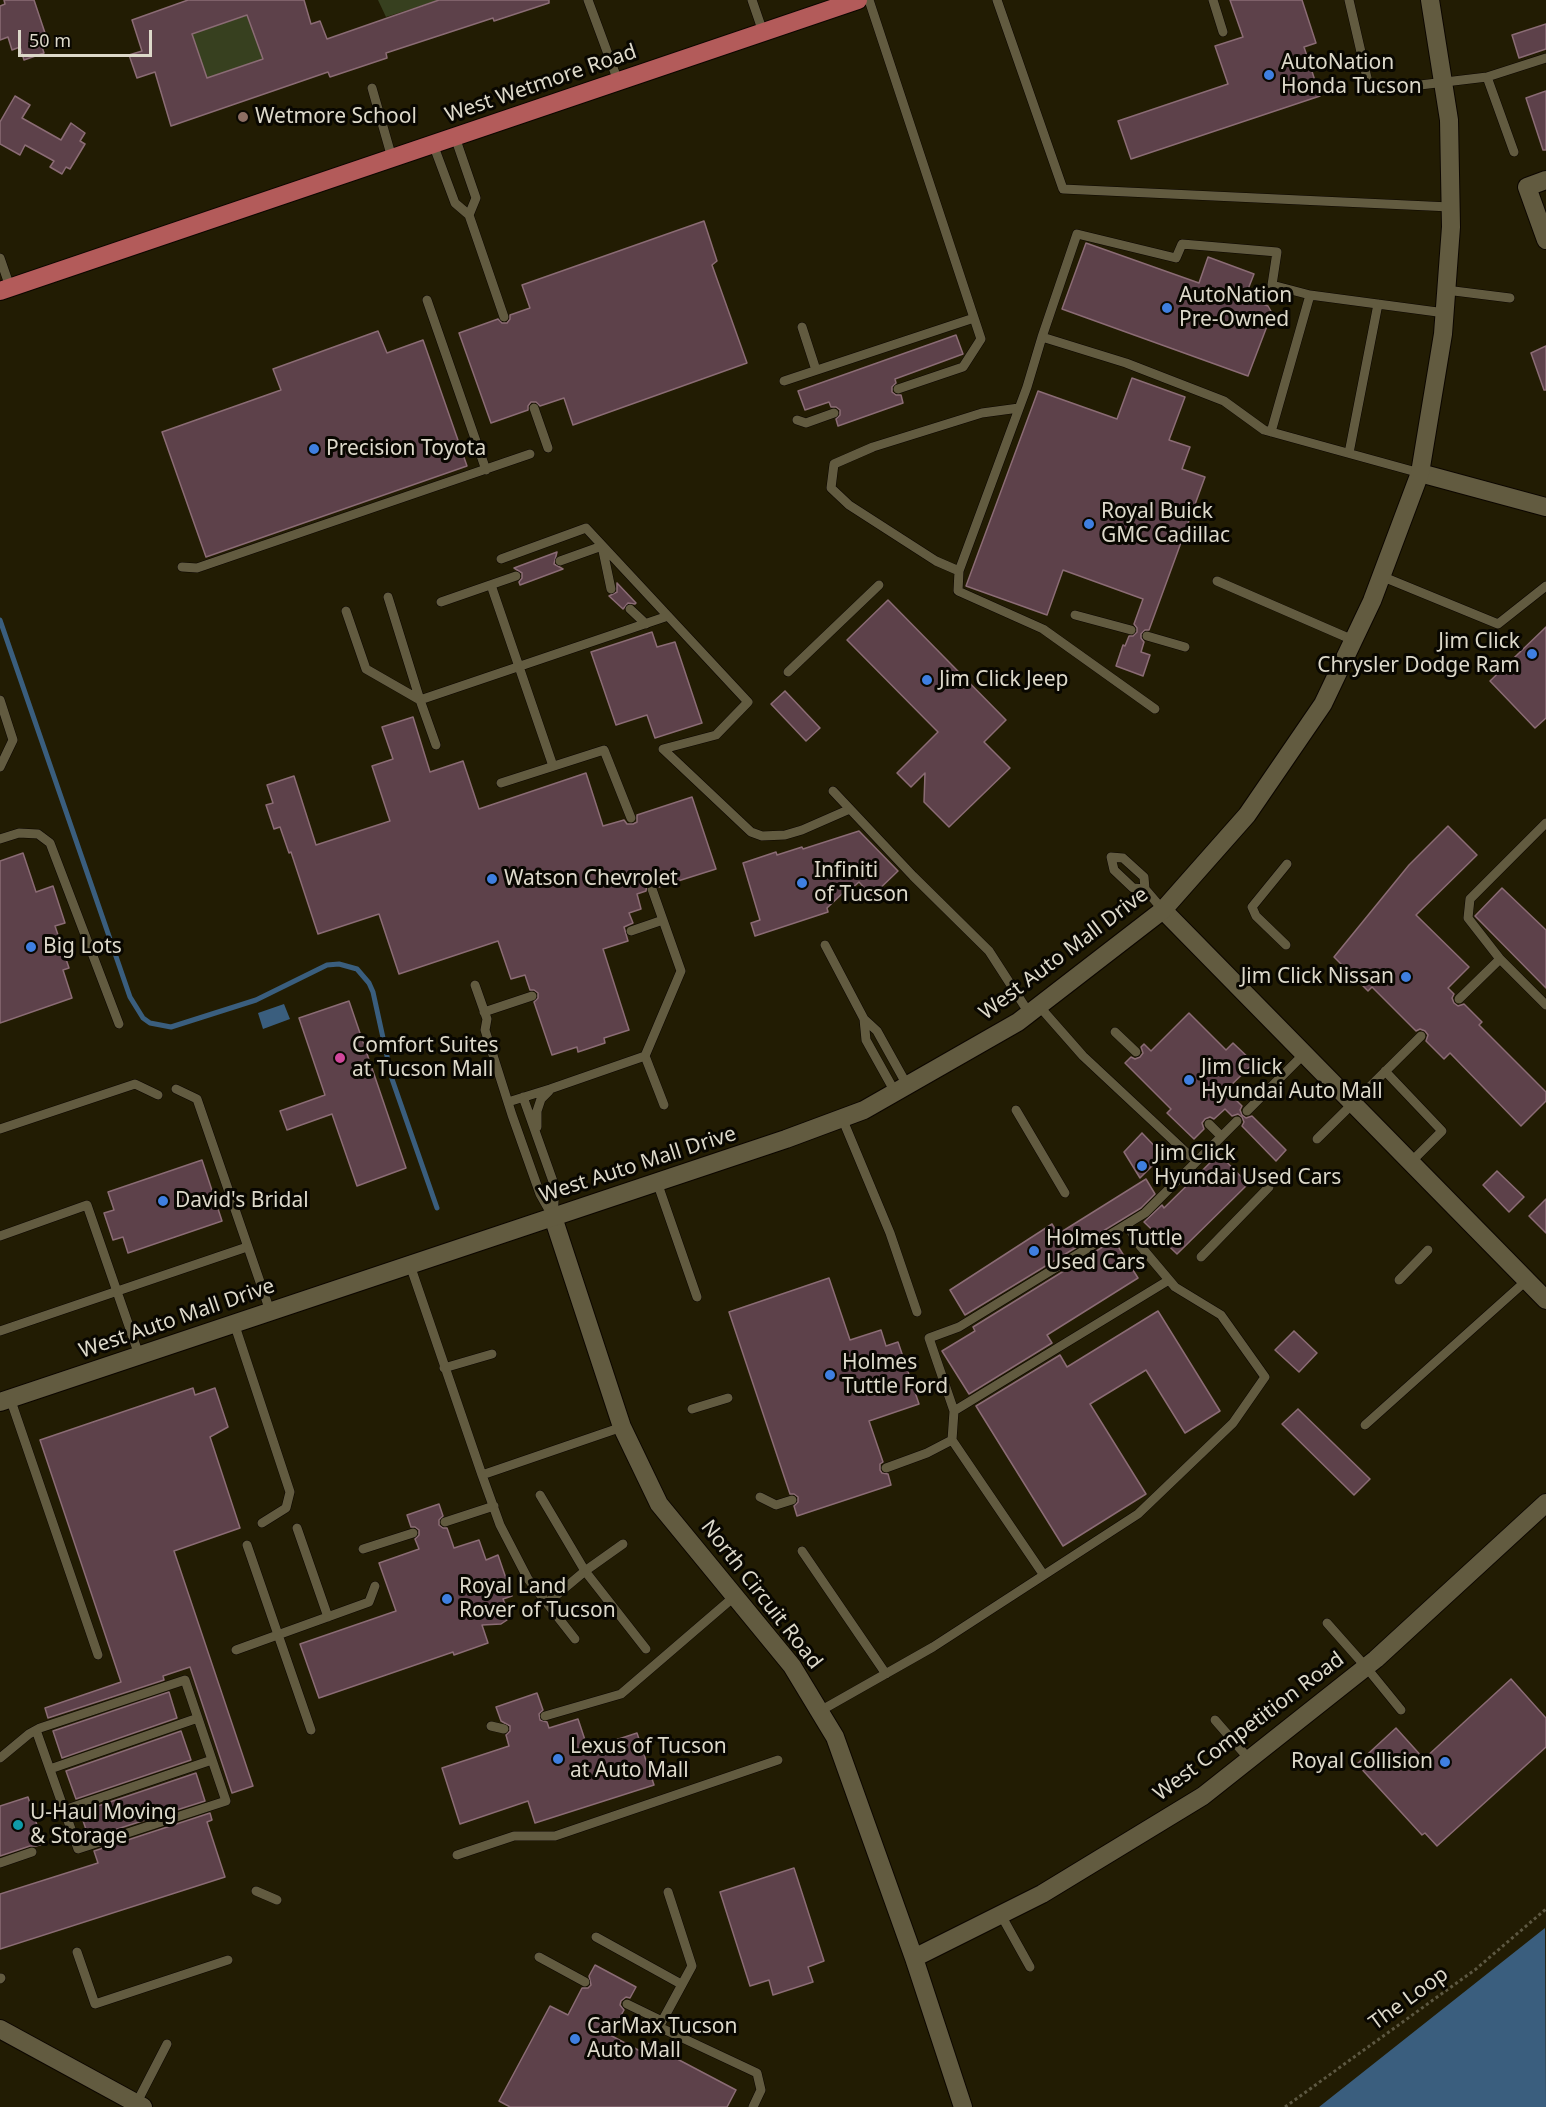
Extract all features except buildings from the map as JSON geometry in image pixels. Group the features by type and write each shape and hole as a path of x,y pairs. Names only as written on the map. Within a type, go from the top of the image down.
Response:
{"main road":[{"name":"West Wetmore Road","path":"5,289 858,0"}],"street":[{"name":"West Auto Mall Drive","path":"5,1400 786,1139 864,1110 1018,1022 1163,910 1247,815 1323,704 1372,601 1420,473 1443,334 1450,207 1449,120 1430,0"},
{"path":"1546,180 1527,187 1546,240"},
{"path":"1420,473 1546,507"},
{"path":"1163,910 1546,1300"},
{"name":"North Circuit Road","path":"552,1217 622,1427 659,1504 792,1666 835,1737 914,1958 963,2107"},
{"name":"West Competition Road","path":"914,1958 1042,1894 1203,1796 1366,1667 1546,1503"},
{"path":"0,2029 138,2106"}],"lane":[{"path":"588,0 618,81"},
{"path":"752,0 763,32"},
{"path":"868,0 981,339 963,367 898,389"},
{"path":"997,0 1063,189 1450,207"},
{"path":"1213,0 1223,32"},
{"path":"1349,0 1370,91 1444,84 1487,77 1546,58"},
{"path":"1487,77 1514,152"},
{"path":"372,88 392,158"},
{"path":"455,137 476,198 469,215"},
{"path":"433,144 455,203 469,215 504,317"},
{"path":"1155,709 1042,629 958,591 959,571 1019,408 1077,234 1176,258 1182,244 1277,252 1272,285 1310,295 1445,313"},
{"path":"0,258 5,289"},
{"path":"1446,290 1509,298"},
{"path":"1271,432 1310,295"},
{"path":"427,300 486,470"},
{"path":"1348,453 1378,304"},
{"path":"784,381 974,318"},
{"path":"801,327 816,370"},
{"path":"1042,337 1126,363 1224,401 1264,430 1420,473"},
{"path":"534,408 548,448"},
{"path":"959,571 936,561 849,505 831,488 834,464 873,447 963,418 1019,408"},
{"path":"797,420 806,423 834,413"},
{"path":"183,567 197,568 530,454"},
{"path":"501,559 586,528 748,702 716,735 663,749 751,832 762,836 785,835 849,809"},
{"path":"560,561 602,546"},
{"path":"602,546 611,589"},
{"path":"441,602 516,576"},
{"path":"1381,576 1498,624 1546,586"},
{"path":"1217,581 1353,640"},
{"path":"491,585 553,766"},
{"path":"788,672 879,585"},
{"path":"388,597 436,745"},
{"path":"630,609 646,624"},
{"path":"346,611 366,669 420,700 668,616"},
{"path":"1075,615 1131,630"},
{"path":"1147,636 1185,647"},
{"path":"0,700 13,740 0,767"},
{"path":"501,783 604,750 631,818"},
{"path":"833,791 913,876 989,951 1034,1010 1194,1158"},
{"path":"1546,823 1470,899 1467,918 1500,958 1546,1005"},
{"path":"0,839 19,833 38,834 50,843 119,1024"},
{"path":"1286,945 1256,916 1252,907 1287,864"},
{"path":"652,889 681,971 645,1056 664,1106"},
{"path":"1145,889 1163,910"},
{"path":"632,931 663,920"},
{"path":"825,945 864,1019 877,1031 901,1089"},
{"path":"1459,999 1500,958"},
{"path":"475,985 486,1015 485,1030 507,1102 540,1194 552,1217"},
{"path":"486,1015 532,996"},
{"path":"486,1015 498,1026"},
{"path":"864,1019 866,1040 901,1089"},
{"path":"1115,1032 1136,1052"},
{"path":"1317,1139 1421,1036"},
{"path":"1247,1111 1304,1054"},
{"path":"507,1102 645,1056"},
{"path":"472,1070 495,1062"},
{"path":"1385,1071 1442,1131 1411,1162"},
{"path":"0,1129 135,1084 158,1095"},
{"path":"176,1089 197,1099 270,1311"},
{"path":"539,1141 537,1112 541,1099 550,1089"},
{"path":"523,1097 555,1188 552,1217"},
{"path":"1016,1110 1065,1193"},
{"path":"842,1118 891,1233 917,1312"},
{"path":"1043,1574 952,1440 954,1411 929,1338 959,1327 1145,1213 1194,1158 1237,1121"},
{"path":"1209,1124 1221,1136"},
{"path":"657,1182 697,1297"},
{"path":"1202,1257 1269,1187"},
{"path":"0,1236 87,1205 139,1355"},
{"path":"820,1711 933,1647 1138,1514 1233,1423 1265,1377 1221,1315 1175,1287 1137,1242 1127,1224"},
{"path":"0,1331 247,1247"},
{"path":"1399,1280 1428,1250"},
{"path":"410,1265 500,1525 528,1579 575,1639"},
{"path":"954,1411 1169,1280"},
{"path":"1365,1425 1527,1280"},
{"path":"234,1323 290,1492 286,1508 261,1523"},
{"path":"444,1368 492,1354"},
{"path":"692,1409 728,1398"},
{"path":"5,1400 98,1655"},
{"path":"482,1475 622,1427"},
{"path":"886,1468 927,1453 952,1440"},
{"path":"540,1495 585,1571 646,1649"},
{"path":"760,1497 776,1505 792,1500"},
{"path":"445,1522 494,1506"},
{"path":"297,1528 328,1617"},
{"path":"363,1549 413,1533"},
{"path":"547,1603 585,1571 623,1544"},
{"path":"247,1545 311,1730"},
{"path":"802,1551 886,1674"},
{"path":"236,1650 369,1602 375,1586"},
{"path":"545,1716 621,1694 735,1596"},
{"path":"1327,1623 1401,1710"},
{"path":"0,1758 36,1730 185,1680 226,1800 78,1849 36,1730"},
{"path":"50,1769 198,1718"},
{"path":"1215,1720 1249,1759"},
{"path":"491,1726 504,1729"},
{"path":"64,1810 212,1760"},
{"path":"456,1856 514,1836 555,1836 778,1760"},
{"path":"0,1863 33,1852"},
{"path":"256,1891 277,1900"},
{"path":"668,1892 692,1966 658,2027 757,2073 761,2090 753,2107"},
{"path":"1001,1915 1030,1967"},
{"path":"596,1937 681,1984"},
{"path":"77,1952 95,2004 228,1960"},
{"path":"539,1957 585,1982"},
{"path":"627,2004 662,2021"},
{"path":"138,2106 167,2044"}],"path":[{"name":"The Loop","path":"1285,2107 1476,1969 1546,1909"}],"green space":[{"path":"378,0 439,0 386,17"},
{"path":"248,15 263,59 207,78 192,34"}],"water":[{"path":"284,1004 290,1019 263,1029 258,1013"},
{"path":"1545,1928 1546,2107 1319,2107"}],"waterway":[{"path":"0,620 130,997 143,1018 150,1023 171,1027 256,1000 327,965 339,964 357,969 369,983 373,992 392,1079 437,1208"}],"place":[{"name":"AutoNation Honda Tucson","path":"1269,75"},
{"name":"Wetmore School","path":"243,117"},
{"name":"AutoNation Pre-Owned","path":"1167,308"},
{"name":"Precision Toyota","path":"314,449"},
{"name":"Royal Buick GMC Cadillac","path":"1089,524"},
{"name":"Jim Click Chrysler Dodge Ram","path":"1532,654"},
{"name":"Jim Click Jeep","path":"927,680"},
{"name":"Watson Chevrolet","path":"492,879"},
{"name":"Infiniti of Tucson","path":"802,883"},
{"name":"Big Lots","path":"31,947"},
{"name":"Jim Click Nissan","path":"1406,977"},
{"name":"Comfort Suites at Tucson Mall","path":"340,1058"},
{"name":"Jim Click Hyundai Auto Mall","path":"1189,1080"},
{"name":"Jim Click Hyundai Used Cars","path":"1142,1166"},
{"name":"David's Bridal","path":"163,1201"},
{"name":"Holmes Tuttle Used Cars","path":"1034,1251"},
{"name":"Holmes Tuttle Ford","path":"830,1375"},
{"name":"Royal Land Rover of Tucson","path":"447,1599"},
{"name":"Lexus of Tucson at Auto Mall","path":"558,1759"},
{"name":"Royal Collision","path":"1445,1762"},
{"name":"U-Haul Moving & Storage","path":"18,1825"},
{"name":"CarMax Tucson Auto Mall","path":"575,2039"}]}
